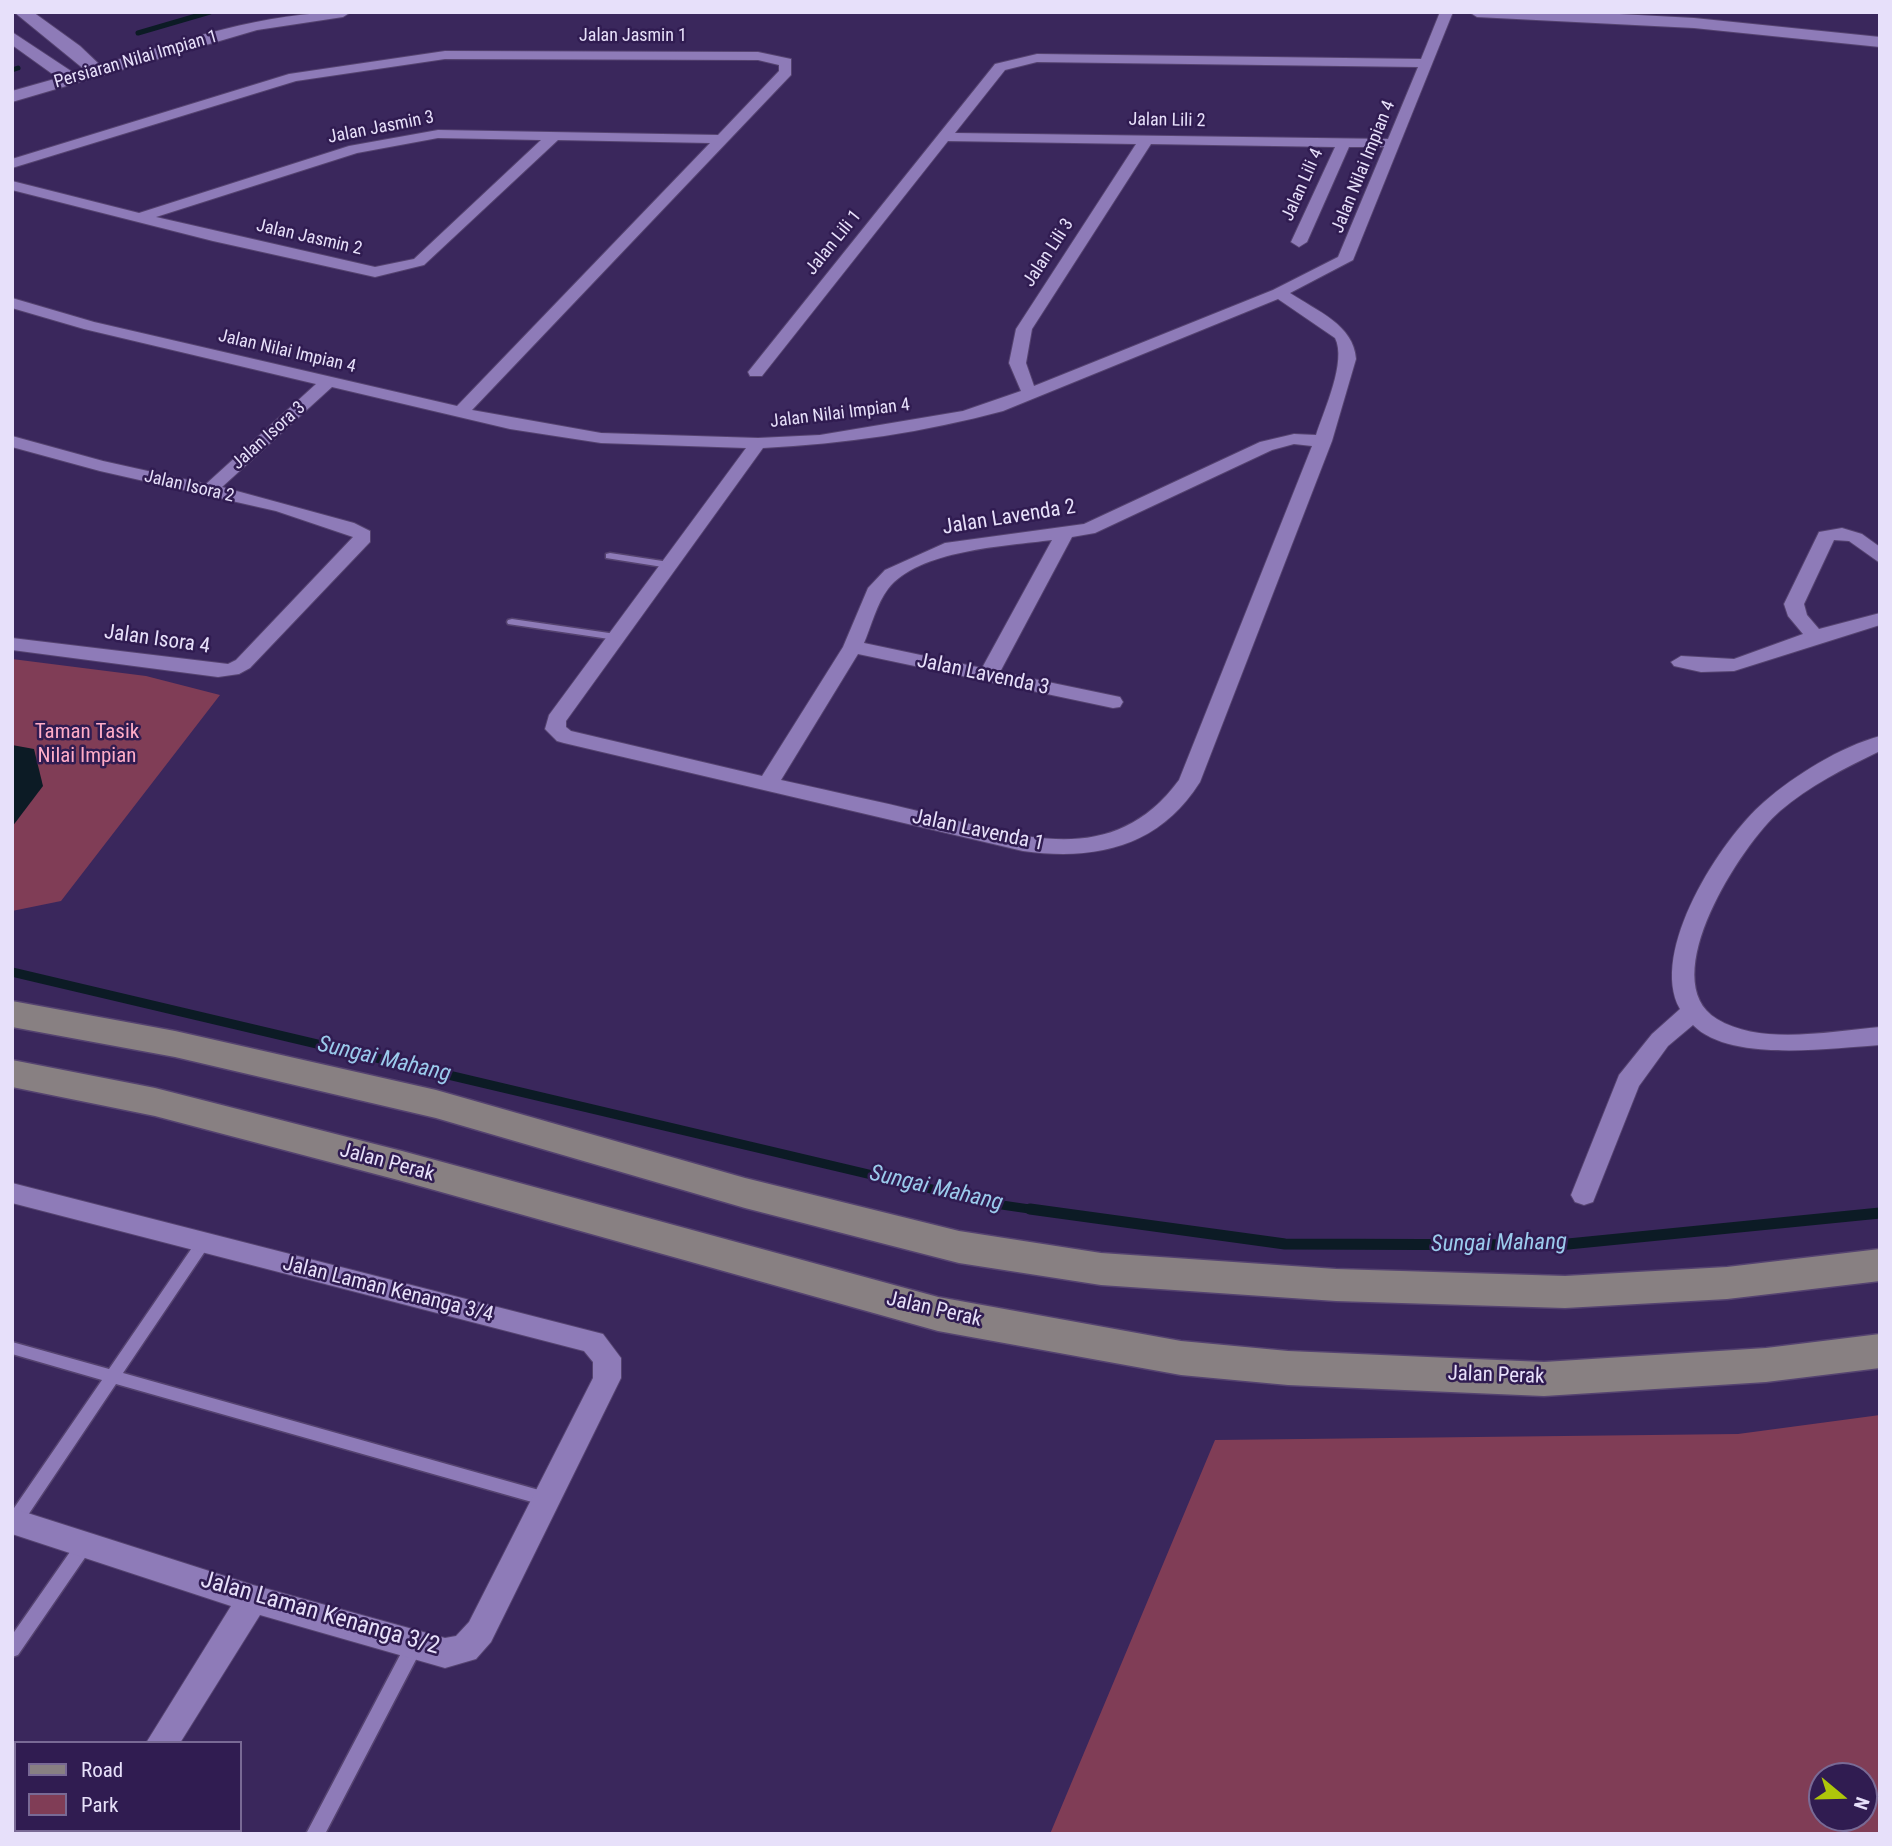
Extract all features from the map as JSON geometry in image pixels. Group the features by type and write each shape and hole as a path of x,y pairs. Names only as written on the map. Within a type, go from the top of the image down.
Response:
{"main road":[{"path":"12,1014 175,1044 436,1104 745,1193 959,1247 1101,1269 1336,1285 1564,1292 1727,1283 1880,1265"},
{"name":"Jalan Perak","path":"12,1073 155,1102 402,1166 938,1314 1181,1358 1288,1368 1545,1379 1766,1365 1880,1351"}],"street":[{"path":"22,12 93,67"},
{"name":"Persiaran Nilai Impian 1","path":"93,67 124,53 265,12"},
{"name":"Persiaran Nilai Impian 1","path":"12,97 93,67 255,25 343,12"},
{"name":"Jalan Nilai Impian 4","path":"12,303 90,326 539,430 601,438 758,443 820,439 964,416 1031,394 1279,293 1348,257 1391,143 1428,63 1447,12"},
{"path":"1478,12 1694,23 1880,42"},
{"path":"1686,12 1880,33"},
{"path":"12,37 67,75"},
{"path":"74,50 124,53"},
{"name":"Jalan Jasmin 1","path":"12,164 294,77 444,55 758,56 786,62 786,72 461,412"},
{"path":"21,83 40,68 40,57"},
{"name":"Jalan Lili 1","path":"756,372 999,68 1034,58 1428,63"},
{"name":"Persiaran Nilai Impian 1","path":"21,83 67,75"},
{"name":"Jalan Jasmin 3","path":"139,218 354,149 438,134 723,139"},
{"name":"Jalan Jasmin 2","path":"12,185 139,218 368,271 409,266 419,262 554,136"},
{"name":"Jalan Lili 2","path":"943,138 1391,143"},
{"name":"Jalan Lili 3","path":"1031,394 1015,366 1017,345 1024,329 1146,140"},
{"name":"Jalan Lili 4","path":"1299,242 1343,144"},
{"name":"Jalan Lavenda 1","path":"758,443 556,720 555,729 558,733 767,785 1047,847 1085,846 1112,840 1143,830 1159,820 1172,808 1189,782 1323,441 1344,376 1347,345 1332,327 1279,293"},
{"name":"Jalan Isora 3","path":"208,491 329,381"},
{"name":"Jalan Lavenda 2","path":"767,785 853,647 878,588 892,574 945,550 1064,534 1108,520 1266,446 1294,439 1323,441"},
{"name":"Jalan Isora 2","path":"12,441 317,518 357,530 363,535"},
{"path":"988,676 1064,534"},
{"path":"1815,637 1797,616 1794,604 1826,536 1848,534 1864,542 1880,557"},
{"name":"Jalan Isora 4","path":"12,644 145,659 218,671 232,670 243,664 361,542 363,535"},
{"path":"1681,662 1716,668 1735,667 1815,637 1880,620"},
{"name":"Jalan Lavenda 3","path":"853,647 1113,702"},
{"path":"1880,743 1825,769 1769,808 1734,850 1700,909 1684,960 1684,994 1692,1012 1724,1031 1756,1040 1794,1041 1880,1036"},
{"path":"1584,1195 1628,1082 1660,1040 1692,1012"},
{"name":"Jalan Laman Kenanga 3/4","path":"12,1193 593,1342 607,1358 607,1378 546,1499"},
{"name":"Jalan Laman Kenanga 3/2","path":"13,1522 253,1599 445,1653 465,1649 480,1632 546,1499"},
{"path":"163,1741 253,1599"}],"lane":[{"path":"610,556 669,565"},
{"path":"512,622 617,637"},
{"path":"13,1522 203,1243"},
{"path":"12,1348 546,1499"},
{"path":"12,1649 85,1544"},
{"path":"315,1834 415,1643"}],"green space":[{"name":"Taman Tasik Nilai Impian","path":"12,659 146,676 220,695 61,901 12,911"},
{"path":"1880,1415 1880,1834 1050,1834 1215,1440 1738,1434"}],"water":[{"path":"12,745 34,749 43,786 12,827"}],"waterway":[{"path":"138,33 210,12"},
{"path":"12,70 18,68"},
{"name":"Sungai Mahang","path":"12,972 995,1204 1043,1211"},
{"name":"Sungai Mahang","path":"1030,1209 1285,1244 1558,1245 1880,1213"}]}
